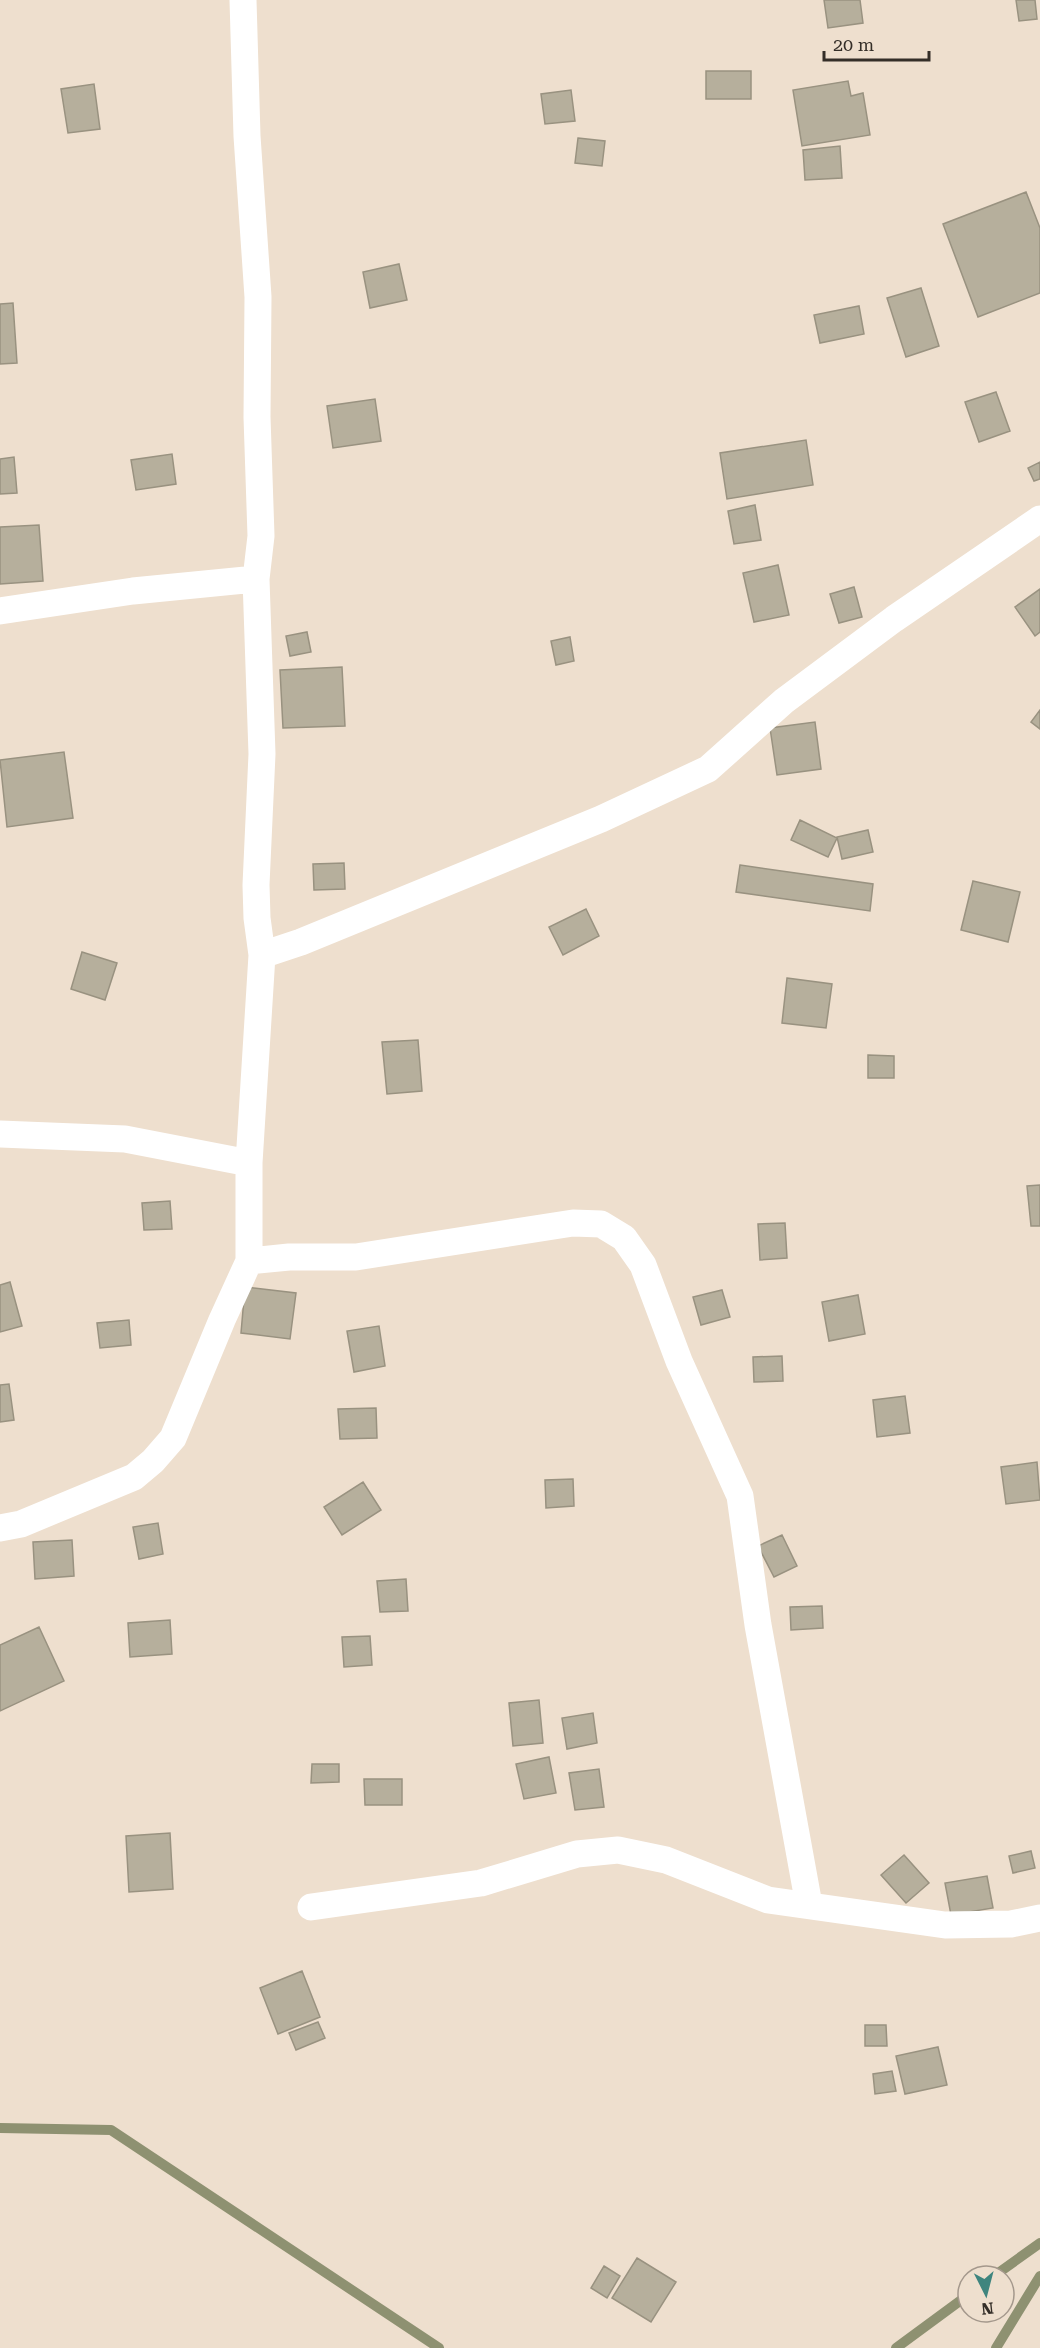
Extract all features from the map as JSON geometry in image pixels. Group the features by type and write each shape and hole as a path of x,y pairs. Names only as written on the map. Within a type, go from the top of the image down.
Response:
{"street":[{"path":"0,1528 21,1524 134,1478 153,1461 173,1438 249,1261 249,1164 262,955 257,918 256,885 262,754 256,579 261,536 257,417 258,297 247,136 243,0"},
{"path":"262,955 301,942 601,819 708,769 784,701 894,619 1040,519"},
{"path":"0,611 133,591 256,579"},
{"path":"0,1134 124,1139 249,1164"},
{"path":"249,1261 289,1257 356,1257 573,1223 601,1224 624,1238 643,1265 679,1361 740,1496 758,1625 809,1905"},
{"path":"311,1907 481,1883 577,1854 618,1850 666,1860 768,1900 945,1925 1011,1924 1040,1918"}],"building":[{"path":"824,0 860,0 863,23 828,28"},
{"path":"1016,0 1035,0 1037,19 1019,21"},
{"path":"706,71 751,71 751,99 706,99"},
{"path":"848,81 851,96 863,93 870,135 802,146 793,90"},
{"path":"94,84 100,129 68,133 61,89"},
{"path":"571,90 575,121 545,124 541,94"},
{"path":"578,138 605,141 602,166 575,163"},
{"path":"840,146 842,178 805,180 803,150"},
{"path":"1026,192 1040,228 1040,293 978,317 943,224"},
{"path":"399,264 407,300 370,308 363,272"},
{"path":"921,288 939,346 906,357 887,298"},
{"path":"13,303 17,363 0,364 0,304"},
{"path":"859,306 864,334 820,343 814,315"},
{"path":"996,392 1010,431 979,442 965,402"},
{"path":"375,399 381,441 333,448 327,406"},
{"path":"806,440 813,485 727,499 720,453"},
{"path":"172,454 176,484 136,490 131,460"},
{"path":"14,457 17,493 0,494 0,459"},
{"path":"1040,462 1040,479 1034,481 1028,468"},
{"path":"755,505 761,540 734,544 728,511"},
{"path":"39,525 43,581 0,584 0,527"},
{"path":"778,565 789,615 754,622 743,573"},
{"path":"854,587 862,617 839,623 830,594"},
{"path":"1040,589 1040,632 1035,636 1015,607"},
{"path":"307,632 311,652 290,656 286,636"},
{"path":"570,637 574,661 556,665 551,641"},
{"path":"342,667 345,726 283,728 280,670"},
{"path":"1040,710 1040,729 1031,722"},
{"path":"815,722 821,769 777,775 770,728"},
{"path":"64,752 73,818 7,827 0,760"},
{"path":"800,820 837,838 828,857 791,840"},
{"path":"868,830 873,852 842,859 837,837"},
{"path":"344,863 345,889 314,890 313,864"},
{"path":"740,865 873,884 870,911 736,892"},
{"path":"973,881 1020,892 1008,942 961,930"},
{"path":"586,909 599,936 563,955 549,927"},
{"path":"82,952 117,963 105,1000 71,989"},
{"path":"787,978 832,984 826,1028 782,1023"},
{"path":"418,1040 422,1091 387,1094 382,1042"},
{"path":"868,1055 894,1056 894,1078 868,1078"},
{"path":"1040,1185 1040,1226 1031,1226 1027,1186"},
{"path":"170,1201 172,1229 144,1230 142,1203"},
{"path":"785,1223 787,1258 760,1260 758,1224"},
{"path":"10,1282 22,1326 0,1332 0,1285"},
{"path":"245,1287 296,1293 290,1339 241,1333"},
{"path":"722,1290 730,1317 701,1325 693,1297"},
{"path":"858,1295 865,1334 829,1341 822,1302"},
{"path":"129,1320 131,1345 100,1348 97,1323"},
{"path":"379,1326 385,1366 354,1372 347,1331"},
{"path":"782,1356 783,1381 754,1382 753,1357"},
{"path":"9,1384 14,1420 0,1422 0,1385"},
{"path":"905,1396 910,1433 877,1437 873,1400"},
{"path":"376,1408 377,1438 340,1439 338,1409"},
{"path":"1037,1462 1040,1500 1006,1504 1001,1467"},
{"path":"573,1479 574,1506 546,1508 545,1480"},
{"path":"363,1482 381,1510 342,1535 324,1507"},
{"path":"158,1523 163,1554 139,1559 133,1527"},
{"path":"782,1535 797,1566 774,1577 758,1546"},
{"path":"72,1540 74,1576 35,1579 33,1542"},
{"path":"406,1579 408,1611 380,1612 377,1581"},
{"path":"822,1606 823,1628 791,1630 790,1607"},
{"path":"170,1620 172,1654 130,1657 128,1623"},
{"path":"39,1627 64,1681 0,1711 0,1645"},
{"path":"370,1636 372,1665 344,1667 342,1637"},
{"path":"539,1700 543,1743 513,1746 509,1703"},
{"path":"593,1713 597,1743 567,1749 562,1718"},
{"path":"549,1757 556,1793 524,1799 516,1764"},
{"path":"312,1764 339,1764 339,1782 311,1783"},
{"path":"599,1769 604,1807 575,1810 569,1773"},
{"path":"364,1779 402,1779 402,1805 365,1805"},
{"path":"170,1833 173,1889 129,1892 126,1836"},
{"path":"1031,1851 1035,1868 1013,1873 1009,1856"},
{"path":"904,1855 929,1883 906,1903 881,1875"},
{"path":"987,1876 993,1908 951,1915 945,1883"},
{"path":"302,1971 320,2017 278,2034 260,1988"},
{"path":"318,2022 325,2038 296,2050 289,2033"},
{"path":"865,2025 886,2025 887,2046 865,2046"},
{"path":"938,2047 947,2085 905,2094 896,2056"},
{"path":"892,2071 896,2091 875,2094 873,2074"},
{"path":"637,2258 676,2282 651,2322 612,2298"},
{"path":"604,2266 620,2276 607,2298 591,2288"}],"waterway":[{"path":"0,2128 111,2130 439,2348"},
{"path":"1011,2264 1040,2243"},
{"path":"996,2348 1040,2276"},
{"path":"896,2348 956,2304"}]}
